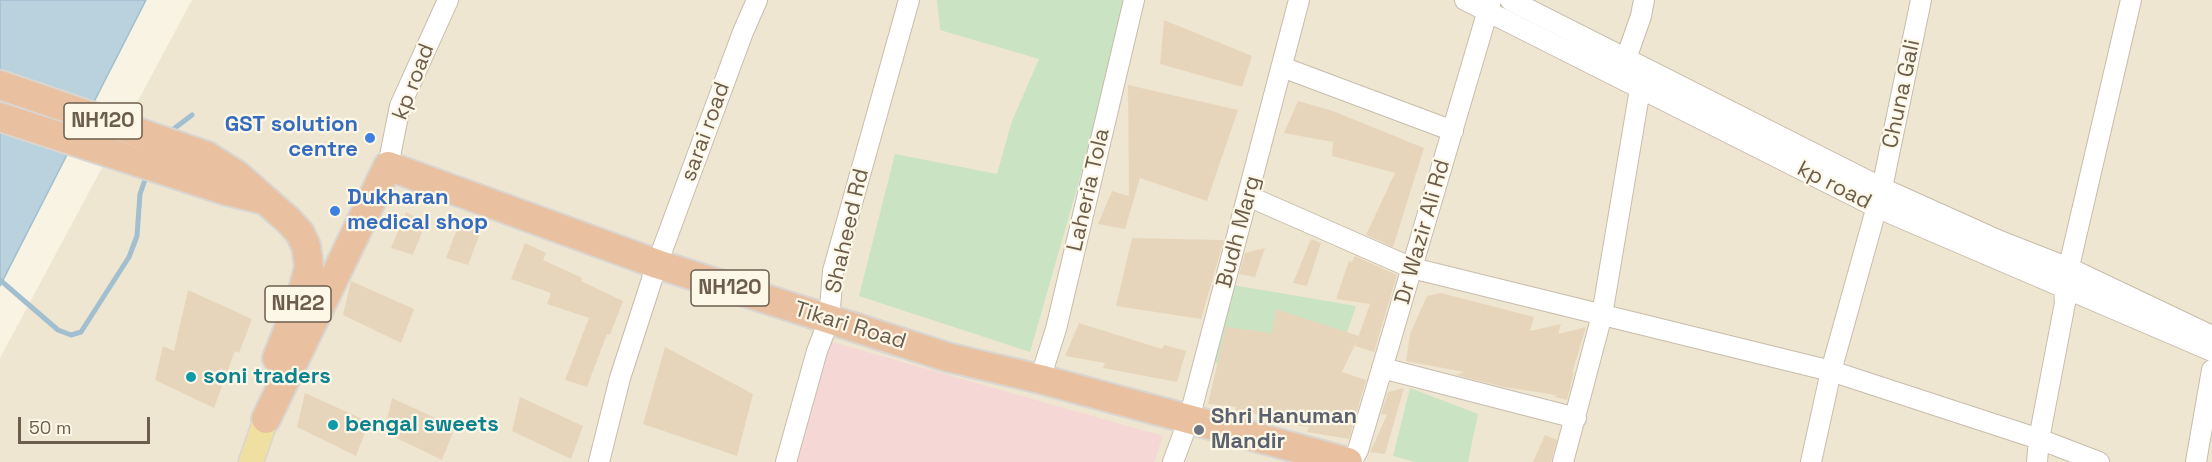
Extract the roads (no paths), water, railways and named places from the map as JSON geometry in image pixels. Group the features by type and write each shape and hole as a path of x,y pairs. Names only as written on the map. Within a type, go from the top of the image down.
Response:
{"highway":[{"name":"NH120","path":"0,85 202,169"},
{"name":"NH120","path":"0,117 202,169"},
{"name":"Tikari Road","path":"388,166 657,264 947,357 1040,379 1350,462"},
{"path":"267,419 388,166"},
{"name":"NH22","path":"202,169 237,175 268,201 300,233 309,256 309,267 301,298 272,375 267,419"}],"main road":[{"path":"251,462 267,419"}],"street":[{"name":"kp road","path":"388,166 400,106 448,0"},
{"name":"sarai road","path":"598,462 620,378 657,264 757,0"},
{"name":"Shaheed Rd","path":"786,462 817,351 829,320 833,271 909,0"},
{"name":"Laheria Tola","path":"1040,379 1056,329 1134,0"},
{"name":"Budh Marg","path":"1173,462 1189,419 1299,0"},
{"name":"kp road","path":"1465,0 1489,6 1641,90 1878,208 2212,351"},
{"name":"kp road","path":"1510,0 1882,188 2000,241 2069,268 2212,336"},
{"path":"1563,462 1602,315 1641,90 1634,63 1644,0"},
{"name":"Chuna Gali","path":"1811,462 1831,371 1878,208 1921,0"},
{"path":"2037,462 2039,439 2065,303 2064,288 2131,0"},
{"name":"Dr Wazir Ali Rd","path":"1350,462 1358,450 1489,6"},
{"path":"1619,78 1634,63"},
{"path":"1282,67 1453,131"},
{"path":"1248,196 1412,268 1831,371 2039,439 2099,462"},
{"path":"1382,368 1576,418"},
{"path":"2196,462 2212,370"}],"water":[{"path":"0,0 146,0 0,286"}],"waterway":[{"path":"167,134 192,115"},
{"path":"0,280 58,330 71,335 81,332 129,257 137,236 140,194 147,174"}],"place":[{"name":"GST solution centre","path":"370,138"},
{"name":"Dukharan medical shop","path":"335,211"},
{"name":"soni traders","path":"191,377"},
{"name":"bengal sweets","path":"333,425"},
{"name":"Shri Hanuman Mandir","path":"1199,430"}]}
